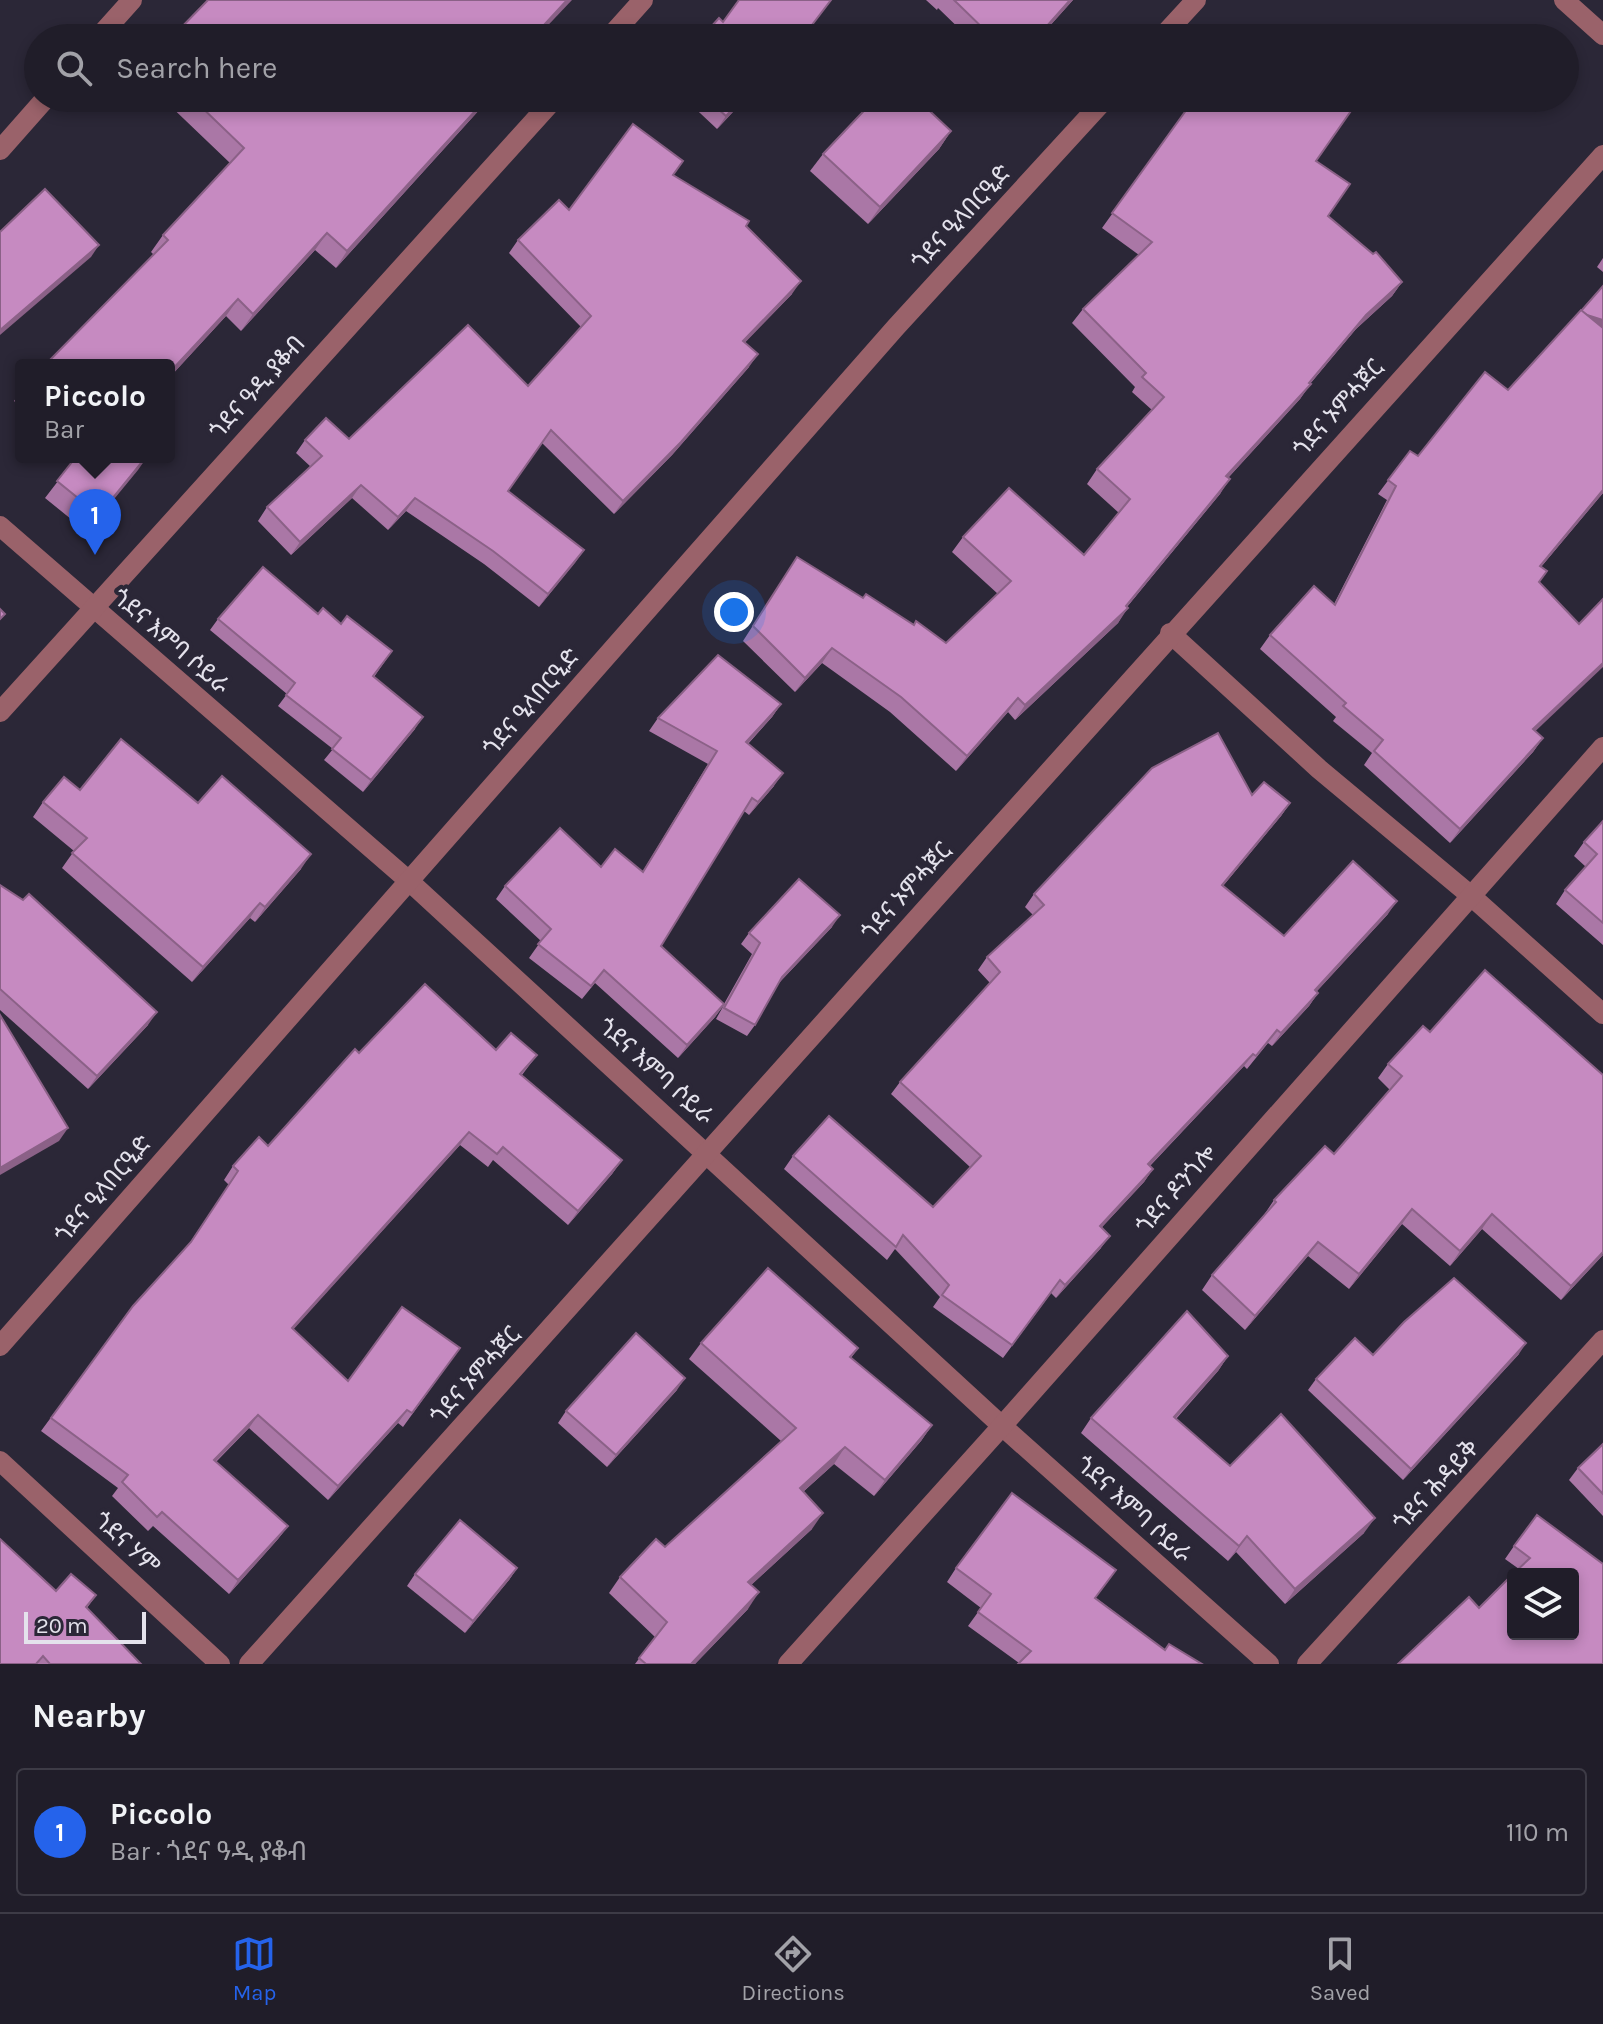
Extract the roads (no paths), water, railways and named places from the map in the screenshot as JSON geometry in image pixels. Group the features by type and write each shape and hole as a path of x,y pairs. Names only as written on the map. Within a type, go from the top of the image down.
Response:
{"street":[{"path":"111,24 132,0"},
{"path":"622,24 643,0"},
{"path":"1174,24 1196,0"},
{"path":"1564,0 1603,35"},
{"path":"0,150 34,112"},
{"name":"ጎደና ዓዲ ያቆብ","path":"0,712 542,112"},
{"name":"ጎደና ዒላበርዒድ","path":"0,1346 896,327 1093,112"},
{"name":"ጎደና ኦምሓጀር","path":"249,1664 708,1154 1170,633 1603,155"},
{"name":"ጎደና እምባ ሶይራ","path":"0,526 409,881 1002,1426 1269,1664"},
{"path":"1170,633 1319,769 1470,895 1603,1014"},
{"name":"ጎደና ዶንጎሎ","path":"788,1664 1603,747"},
{"name":"ጎደና ሕዳይቅ","path":"1307,1664 1603,1340"},
{"name":"ጎደና ሃም","path":"0,1461 220,1664"}],"place":[{"name":"Piccolo","path":"95,555"}]}
